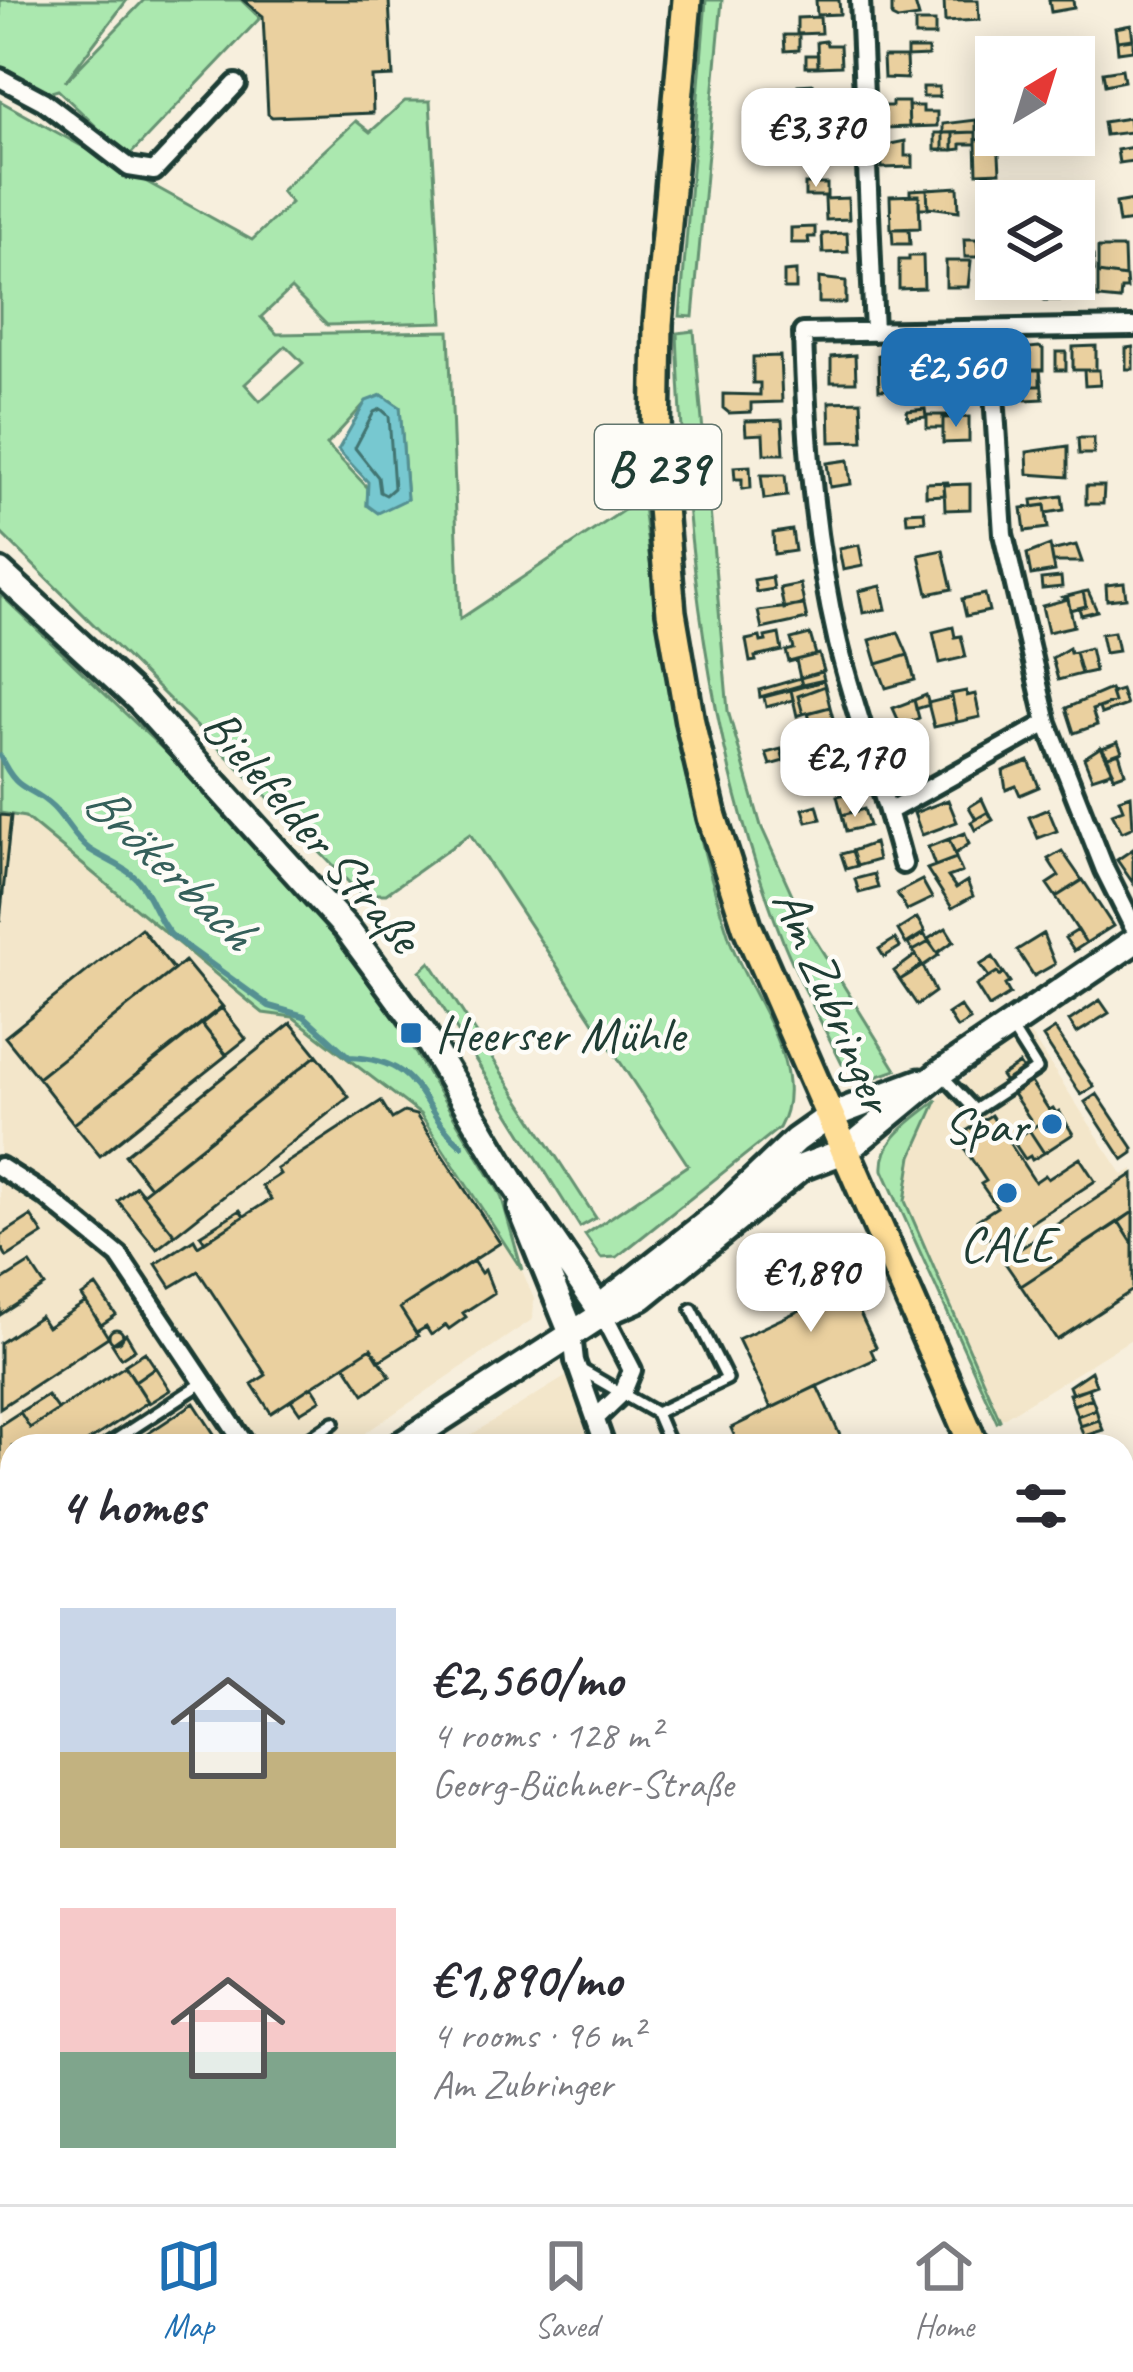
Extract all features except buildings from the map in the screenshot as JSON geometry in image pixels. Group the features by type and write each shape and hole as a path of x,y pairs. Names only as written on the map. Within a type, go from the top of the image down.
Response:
{"main road":[{"name":"Am Zubringer","path":"687,0 658,324 656,439 671,612 690,722 747,926 969,1434"},
{"name":"Bielefelder Straße","path":"0,572 139,700 313,888 423,1032 514,1183 603,1314"},
{"path":"418,1434 603,1314 642,1297 802,1167 847,1150 940,1073 1133,942"},
{"path":"603,1314 610,1298 679,1247 796,1140 830,1116 940,1073"},
{"name":"Bielefelder Straße","path":"514,1183 531,1240 572,1334"}],"street":[{"path":"860,0 874,332"},
{"path":"0,78 43,101 129,167 154,170 236,84"},
{"path":"902,864 839,644 816,526 806,433 803,333 1133,327"},
{"path":"990,332 1003,534 1047,723 1133,926"},
{"path":"889,811 1047,723"},
{"path":"0,1167 47,1197 119,1256 238,1434"},
{"path":"596,1418 623,1392 632,1370 603,1314"},
{"path":"572,1334 578,1369 601,1434"}],"lane":[{"path":"940,1073 974,1110 1022,1080 1037,1069 1010,1026"},
{"path":"656,1413 727,1378 692,1309"},
{"path":"578,1369 656,1413 665,1434"},
{"path":"124,1434 204,1382"},
{"path":"316,1434 334,1422"}],"shaded area":[{"path":"0,813 25,817 263,1013 293,1017 420,1114 522,1270 534,1299 533,1319 364,1434 0,1434"},
{"path":"1027,1029 1123,1175 1133,1169 1133,1338 1000,1420 904,1201 912,1156 937,1100"},
{"path":"567,1376 588,1434 472,1434"}],"green space":[{"path":"0,0 127,0 65,82 144,0 241,0 260,18 128,157 58,90 48,93 0,69"},
{"path":"706,0 722,0 693,317 680,316"},
{"path":"0,101 252,240 291,203 281,191 356,121 370,132 405,101 430,101 443,322 327,325 291,289 261,317 277,334 449,331 460,619 642,498 665,666 699,831 730,940 783,1058 787,1105 779,1128 617,1257 601,1258 585,1235 688,1165 470,834 386,894 360,894 0,532","holes":["286,346 303,363 260,401 245,384","382,395 400,407 407,499 367,505 368,488 327,445 366,402"]},
{"path":"694,331 728,711 761,826 806,925 896,1070 873,1078 842,1064 783,941 757,868 718,718 686,487 677,333"},
{"path":"0,594 212,796 365,969 501,1195 522,1270 420,1114 293,1017 263,1013 25,817 0,813"},
{"path":"430,962 596,1218 580,1227 420,971"},
{"path":"937,1100 912,1156 905,1201 997,1422 883,1170 893,1139"}],"water":[{"path":"382,395 400,407 407,499 378,513 367,505 368,482 338,450 366,401"}],"waterway":[{"name":"Brökerbach","path":"0,756 13,777 53,807 83,844 137,879 171,935 269,1006 304,1016 349,1057 374,1060 406,1076 462,1146"}],"place":[{"name":"Heerser Mühle","path":"411,1033"},
{"name":"Spar","path":"1052,1124"},
{"name":"CALE","path":"1007,1193"}]}
